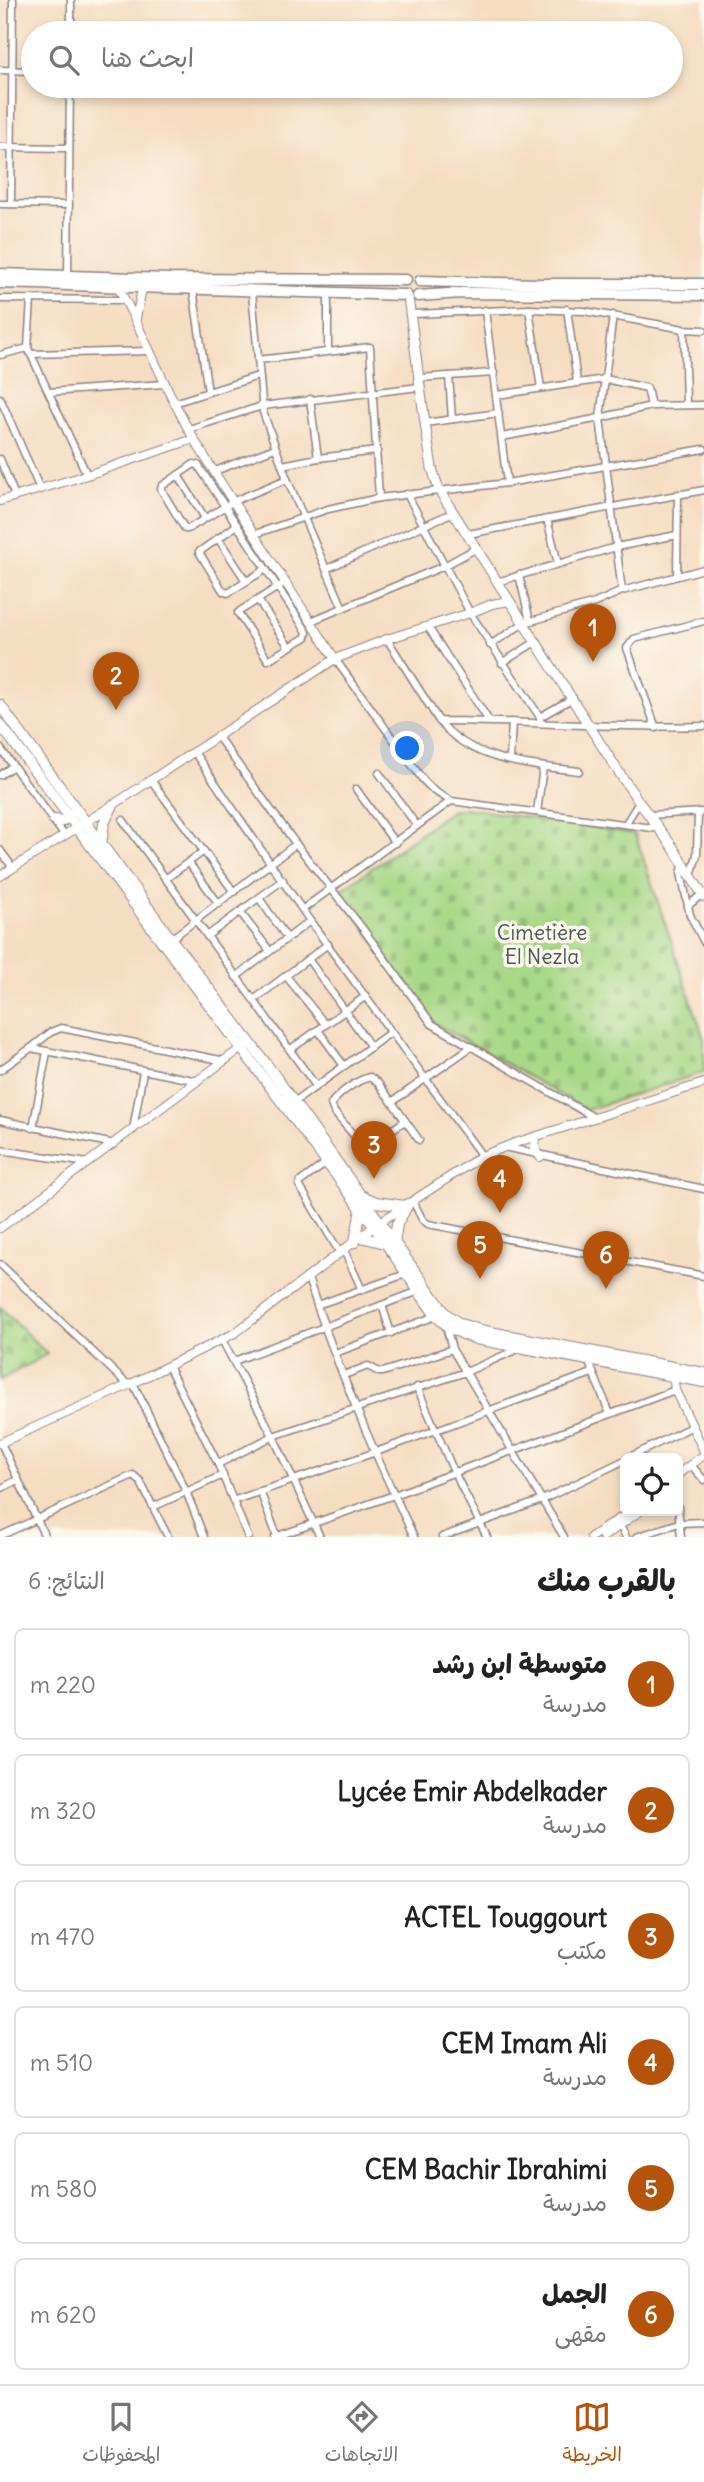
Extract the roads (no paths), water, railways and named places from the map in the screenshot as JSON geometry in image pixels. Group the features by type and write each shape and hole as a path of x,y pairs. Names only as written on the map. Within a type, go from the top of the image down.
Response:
{"highway":[{"path":"0,274 406,281 414,278 420,281 540,289 704,295"},
{"path":"406,281 403,290 412,296"},
{"path":"412,296 423,289 420,281"},
{"path":"0,283 412,296 704,284"}],"main road":[{"path":"412,296 419,383 432,468 439,490 497,582 527,622 639,802 703,895"},
{"path":"0,705 81,825 245,1046 293,1103 362,1196 406,1274 436,1316 456,1332 476,1339 588,1360 704,1373"},
{"path":"0,724 69,816 102,845 171,939 326,1164 361,1209 377,1224"},
{"path":"102,845 104,823 113,805"},
{"path":"54,820 63,821 69,816"},
{"path":"362,1196 376,1202 409,1203 389,1244"},
{"path":"361,1209 358,1239 389,1244 445,1313 460,1324 480,1331 673,1371 704,1382"}],"street":[{"path":"11,204 13,0"},
{"path":"71,0 71,21"},
{"path":"0,70 21,71"},
{"path":"68,276 70,98"},
{"path":"0,147 69,148"},
{"path":"0,204 69,205"},
{"path":"118,288 136,318 164,384 194,439 335,659 434,791 451,801 660,829"},
{"path":"136,318 142,289"},
{"path":"193,289 208,392"},
{"path":"540,289 544,309"},
{"path":"252,292 262,406 275,448 343,608"},
{"path":"328,293 328,351"},
{"path":"0,299 125,300"},
{"path":"31,299 29,351 87,475"},
{"path":"529,309 541,388"},
{"path":"567,309 577,382"},
{"path":"413,317 485,310 567,309 704,330"},
{"path":"485,310 507,483"},
{"path":"613,315 600,418 622,592"},
{"path":"684,329 685,404"},
{"path":"258,360 370,347 379,498"},
{"path":"0,355 29,351 149,351"},
{"path":"189,429 262,406 374,393 449,376 494,373"},
{"path":"174,402 258,376"},
{"path":"449,376 452,419"},
{"path":"497,395 605,379 647,388 651,406"},
{"path":"49,392 164,384"},
{"path":"0,399 40,489"},
{"path":"310,399 318,458"},
{"path":"502,437 651,406 704,405"},
{"path":"425,423 499,413"},
{"path":"0,501 194,439"},
{"path":"215,471 275,448"},
{"path":"255,534 304,516 379,498 507,483 704,449"},
{"path":"282,465 377,451"},
{"path":"1,462 15,496"},
{"path":"286,582 278,588 238,613 265,658 270,660 306,637 307,632 278,588 266,569 237,525 224,506 196,464 161,489 183,528 188,529 224,506 234,501 288,479"},
{"path":"178,475 205,518"},
{"path":"468,534 704,490"},
{"path":"407,494 422,527 470,613 540,720"},
{"path":"677,576 678,494"},
{"path":"326,569 454,512"},
{"path":"547,519 558,564"},
{"path":"237,525 199,552 223,592 228,593 266,569"},
{"path":"497,582 616,547 677,535"},
{"path":"218,538 246,581"},
{"path":"311,621 444,566 477,548"},
{"path":"490,645 527,622 704,569"},
{"path":"519,575 527,622"},
{"path":"0,876 335,659 387,639 470,613 507,597"},
{"path":"258,600 289,647"},
{"path":"656,728 628,648 629,642 704,621"},
{"path":"428,627 489,721"},
{"path":"387,639 439,721 455,739 485,754 543,767 579,771"},
{"path":"502,663 537,641"},
{"path":"540,720 573,698"},
{"path":"439,721 540,720 592,727 704,726"},
{"path":"510,759 512,722"},
{"path":"218,737 428,1020 437,1028 595,1118"},
{"path":"0,748 64,835"},
{"path":"194,752 310,921 482,1156"},
{"path":"0,775 13,766"},
{"path":"537,812 543,767"},
{"path":"379,773 417,826"},
{"path":"151,780 234,892"},
{"path":"356,789 395,842"},
{"path":"303,909 451,801"},
{"path":"626,823 639,802"},
{"path":"649,815 701,812 697,855 691,876"},
{"path":"123,820 316,1086"},
{"path":"171,939 296,844"},
{"path":"0,850 13,868"},
{"path":"165,879 204,851"},
{"path":"188,862 219,904"},
{"path":"684,864 681,873 688,906 704,942"},
{"path":"206,936 283,880"},
{"path":"688,906 703,895"},
{"path":"259,898 288,938"},
{"path":"240,912 270,951"},
{"path":"236,977 310,921"},
{"path":"255,999 328,944"},
{"path":"308,959 371,1047"},
{"path":"286,976 325,1024"},
{"path":"291,1049 366,996"},
{"path":"0,1070 51,1031 61,1028 225,1061"},
{"path":"318,1030 344,1066"},
{"path":"293,1103 391,1032"},
{"path":"0,1228 245,1046"},
{"path":"392,1102 471,1047"},
{"path":"31,1048 198,1081"},
{"path":"33,1128 47,1052"},
{"path":"133,1130 143,1071"},
{"path":"405,1121 363,1146 334,1112 331,1104 346,1091 370,1077 378,1083 419,1140"},
{"path":"45,1537 0,1443 131,1384 246,1326 377,1224 482,1156 704,1083"},
{"path":"0,1120 114,1144"},
{"path":"536,1137 535,1147 540,1157"},
{"path":"503,1147 540,1157 704,1189"},
{"path":"0,1150 88,1163"},
{"path":"326,1164 299,1185 342,1252 362,1290"},
{"path":"409,1203 428,1224 704,1276"},
{"path":"0,1264 131,1384 187,1491 204,1537"},
{"path":"317,1305 406,1274"},
{"path":"308,1278 357,1407 414,1537"},
{"path":"234,1361 419,1291"},
{"path":"382,1305 391,1333"},
{"path":"335,1353 436,1316"},
{"path":"446,1325 452,1349 564,1537"},
{"path":"222,1340 273,1436 320,1537"},
{"path":"218,1464 273,1436 466,1372 523,1346"},
{"path":"344,1375 368,1366 379,1372 452,1349"},
{"path":"588,1360 611,1414"},
{"path":"168,1366 235,1500 248,1537"},
{"path":"673,1371 675,1390 704,1453 683,1471"},
{"path":"235,1500 592,1373"},
{"path":"417,1387 486,1537"},
{"path":"260,1491 276,1537 675,1390"},
{"path":"639,1453 691,1427"},
{"path":"442,1537 542,1500 620,1462"},
{"path":"691,1465 704,1480"},
{"path":"0,1536 129,1475 140,1481 168,1537"},
{"path":"153,1507 223,1475"},
{"path":"0,1489 18,1480"},
{"path":"591,1537 623,1516"},
{"path":"603,1537 633,1516"},
{"path":"679,1516 681,1537"},
{"path":"636,1537 650,1535 679,1523 704,1522"},
{"path":"620,1526 626,1537"}],"place":[{"name":"متوسطة ابن رشد","path":"593,662"},
{"name":"Lycée Emir Abdelkader","path":"116,710"},
{"name":"ACTEL Touggourt","path":"374,1179"},
{"name":"CEM Imam Ali","path":"500,1213"},
{"name":"CEM Bachir Ibrahimi","path":"480,1279"},
{"name":"الجمل","path":"606,1289"}],"park label":[{"name":"Cimetière El Nezla","path":"542,944"}]}
